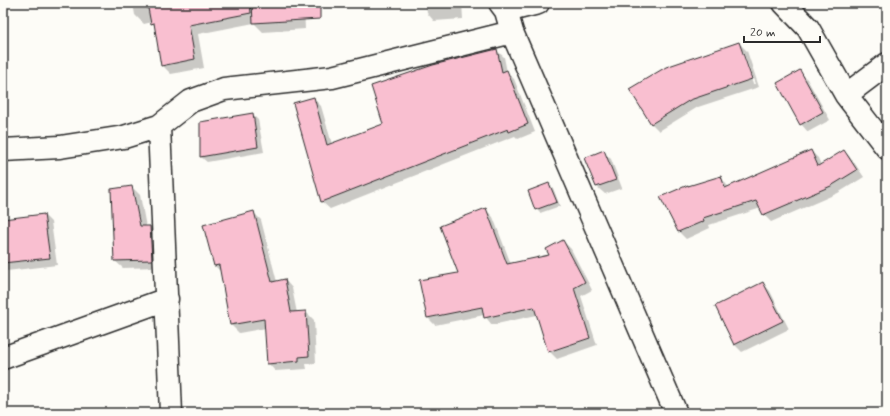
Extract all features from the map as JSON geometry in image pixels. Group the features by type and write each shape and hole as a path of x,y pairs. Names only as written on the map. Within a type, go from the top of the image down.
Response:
{"street":[{"path":"538,3 503,7 512,32 676,413"},
{"path":"784,3 808,28 846,95 887,148"},
{"path":"3,150 60,147 124,137 159,126 191,100 224,88 332,77 512,32"},
{"path":"846,95 887,64"},
{"path":"159,126 171,413"},
{"path":"3,358 166,299"}],"building":[{"path":"147,3 250,3 251,13 189,25 195,59 161,66 154,23 151,24"},
{"path":"252,3 320,3 320,19 253,23"},
{"path":"739,42 752,79 690,100 651,124 629,89 666,67"},
{"path":"497,49 502,72 507,70 528,124 509,132 508,129 321,202 293,103 314,97 327,145 383,124 371,86 433,65"},
{"path":"800,70 823,112 800,125 777,83"},
{"path":"253,113 258,147 200,157 200,122"},
{"path":"604,150 616,180 596,187 584,158"},
{"path":"811,150 818,166 844,150 857,170 831,186 763,215 756,201 703,218 704,221 678,232 660,197 688,185 721,176 725,188"},
{"path":"549,183 557,202 535,210 528,191"},
{"path":"132,186 140,226 150,226 152,260 114,261 111,189"},
{"path":"486,208 507,264 549,255 546,249 563,240 585,282 574,288 590,338 548,352 534,307 484,318 482,307 427,318 419,280 458,273 440,226"},
{"path":"254,211 272,282 285,279 291,312 306,311 309,356 299,357 299,361 267,364 264,319 230,325 219,265 214,266 203,225"},
{"path":"44,214 50,258 3,263 3,219"},
{"path":"763,282 783,321 734,345 715,306"}]}
